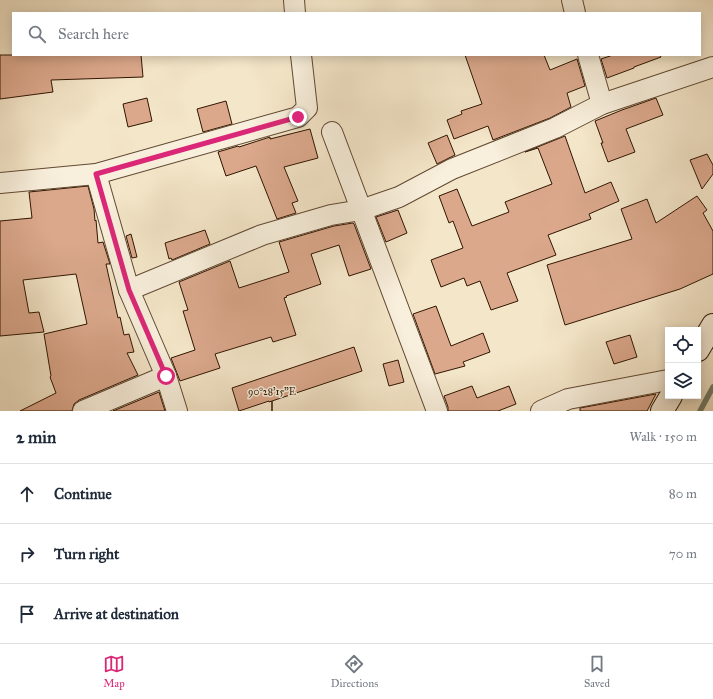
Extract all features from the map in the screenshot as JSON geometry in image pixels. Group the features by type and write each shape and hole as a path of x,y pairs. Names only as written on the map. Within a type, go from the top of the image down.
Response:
{"main road":[{"path":"701,345 713,324"},
{"path":"662,411 669,399"}],"street":[{"path":"294,0 296,12"},
{"path":"572,0 575,12"},
{"path":"0,183 96,174 298,117 306,108 301,56"},
{"path":"588,56 602,104"},
{"path":"129,290 262,235 331,215 361,210 399,197 452,169 556,128 602,104 713,68"},
{"path":"332,132 437,411"},
{"path":"96,174 129,290 166,376 177,411"},
{"path":"83,411 166,376"},
{"path":"541,411 568,399 665,381"}],"building":[{"path":"0,55 141,56 143,77 51,80 53,92 0,99"},
{"path":"465,56 544,56 550,70 577,59 585,86 567,93 571,107 550,118 493,140 488,126 454,139 447,120 462,114 461,111 482,104"},
{"path":"610,56 661,57 607,78 601,59"},
{"path":"147,98 152,121 128,127 123,104"},
{"path":"656,98 663,115 626,129 635,152 608,162 595,121"},
{"path":"226,101 232,124 203,132 197,109"},
{"path":"310,129 318,158 284,167 298,201 292,203 296,213 277,219 256,166 226,176 218,152 270,137 270,139"},
{"path":"447,135 455,155 437,164 428,143"},
{"path":"565,136 585,193 611,182 619,201 589,214 591,219 548,235 556,255 507,273 518,301 491,310 480,281 467,286 464,278 441,287 431,260 463,248 453,221 449,223 439,196 457,189 472,226 509,212 505,202 552,184 538,148 525,152"},
{"path":"707,154 713,165 713,174 702,189 690,160"},
{"path":"88,186 94,209 95,221 96,220 98,243 103,242 110,264 106,264 118,318 120,317 124,335 129,334 134,352 127,353 138,375 79,400 74,404 72,411 20,411 56,393 50,377 44,334 87,324 76,274 23,280 29,313 39,312 44,332 0,336 0,221 32,218 29,192"},
{"path":"697,196 707,210 703,213 713,231 713,274 680,289 565,325 547,265 632,239 621,209 647,199 656,223"},
{"path":"398,210 407,233 386,242 376,217"},
{"path":"353,223 371,269 349,276 339,245 311,254 321,284 284,298 296,335 273,342 271,337 215,354 220,368 180,381 171,358 195,350 183,311 188,310 179,282 230,261 239,288 289,272 279,242 334,226"},
{"path":"205,230 210,244 172,260 171,258 169,259 165,243"},
{"path":"131,234 137,257 132,258 126,236"},
{"path":"436,306 451,346 483,333 490,352 463,362 465,366 435,374 413,314"},
{"path":"630,335 637,357 614,364 606,342"},
{"path":"354,347 362,371 239,411 232,388"},
{"path":"398,360 404,382 389,386 383,364"},
{"path":"472,386 477,398 509,386 516,404 498,411 448,411 444,396"},
{"path":"159,392 165,411 113,411"},
{"path":"656,394 647,411 580,411 580,408"}],"waterway":[{"path":"700,411 713,387"}],"route":[{"path":"166,376 129,290 96,174 298,117"}]}
